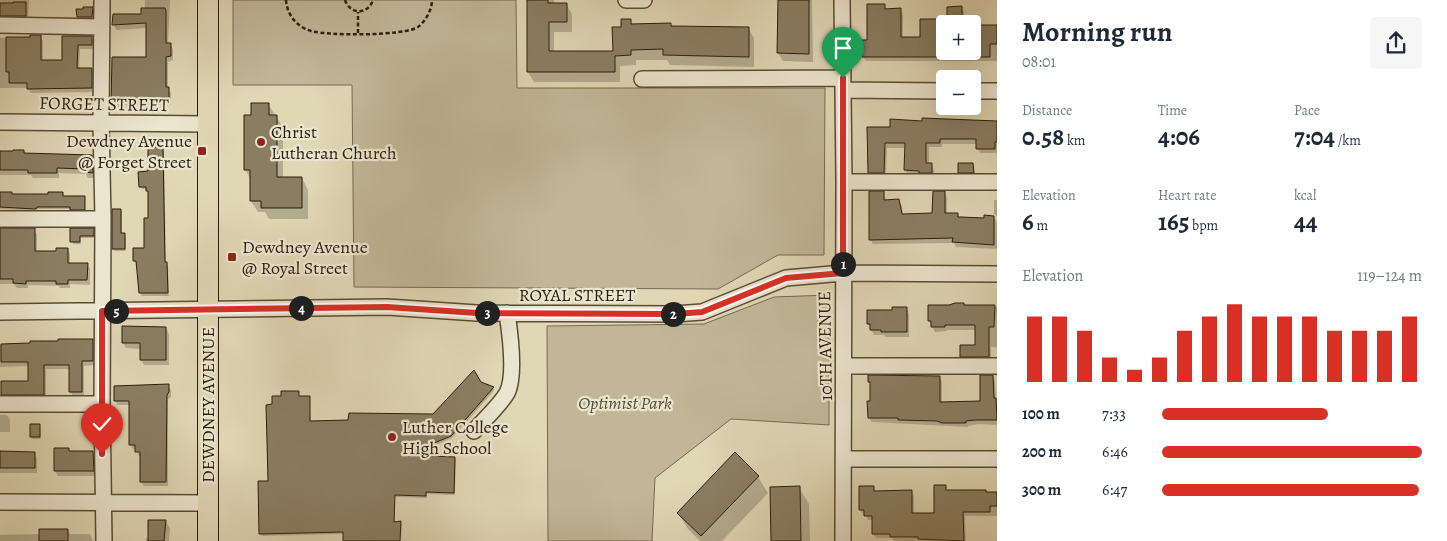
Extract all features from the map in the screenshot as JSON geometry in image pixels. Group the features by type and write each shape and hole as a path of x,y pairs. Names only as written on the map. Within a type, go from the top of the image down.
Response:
{"main road":[{"name":"DEWDNEY AVENUE","path":"208,0 208,541"}],"street":[{"path":"102,0 104,541"},
{"path":"626,0 644,0"},
{"name":"10TH AVENUE","path":"842,0 844,541"},
{"path":"0,25 101,27"},
{"path":"642,79 843,84 936,89"},
{"path":"981,91 997,91"},
{"name":"FORGET STREET","path":"0,122 208,124"},
{"path":"844,182 997,182"},
{"path":"0,219 103,219"},
{"name":"ROYAL STREET","path":"0,312 387,307 477,313 675,314 702,312 786,278 843,273 997,274"},
{"path":"474,431 507,393 512,367 511,339 507,313"},
{"path":"844,366 997,366"},
{"path":"0,404 102,404"},
{"path":"844,459 997,459"},
{"path":"0,502 208,504"}],"path":[{"path":"286,0 289,13 295,21 310,31 358,34 400,33 418,26 427,17 432,0"},
{"path":"345,0 351,10 358,12 367,10 373,0"},
{"path":"358,12 358,34"}],"green space":[{"path":"233,0 516,0 517,88 825,88 824,255 778,255 718,289 354,287 352,85 233,85"},
{"name":"Optimist Park","path":"829,295 829,425 731,419 655,478 652,541 548,541 547,326 704,324 774,297"}],"building":[{"path":"527,0 548,0 548,3 567,3 567,22 549,22 549,51 613,51 612,27 621,27 621,19 631,19 631,24 671,23 671,26 749,27 749,57 663,55 663,49 631,50 631,55 615,56 615,72 527,72"},
{"path":"778,0 809,0 809,54 777,53"},
{"path":"26,2 26,16 0,16 0,3"},
{"path":"867,4 885,4 885,9 901,8 901,37 920,37 920,19 936,19 936,57 862,57 862,40 867,40"},
{"path":"962,6 962,15 947,15 947,7"},
{"path":"83,7 93,7 92,17 77,17 76,9 83,9"},
{"path":"141,8 165,8 166,11 166,43 171,43 171,56 166,57 166,87 169,87 169,101 121,101 121,103 111,103 112,57 146,57 146,23 112,25 113,14 141,14"},
{"path":"981,25 997,25 997,44 990,44 990,57 981,57"},
{"path":"30,35 41,35 41,60 62,60 62,36 92,36 92,45 78,45 77,68 92,68 92,88 27,89 27,83 9,83 9,72 6,72 6,37 30,37"},
{"name":"Christ Lutheran Church","path":"251,103 269,103 269,115 277,115 277,177 302,177 302,208 261,208 261,201 250,201 250,170 244,170 244,115 251,115"},
{"path":"922,118 997,121 995,149 976,149 976,139 940,139 940,143 926,143 926,163 932,163 932,173 919,173 919,171 904,170 905,143 885,143 884,173 868,173 867,127 890,127 890,119 922,121"},
{"path":"148,147 163,147 165,262 167,262 168,293 139,293 136,261 133,261 133,248 144,248 144,218 148,218 148,191 146,191 146,187 139,187 138,172 148,171"},
{"path":"24,150 24,153 92,155 93,173 84,172 84,169 57,168 57,173 28,173 28,170 0,170 0,151"},
{"path":"958,163 973,163 974,173 958,173"},
{"path":"869,191 884,191 884,200 899,199 902,214 932,213 933,191 945,191 945,213 958,213 958,217 984,218 984,215 994,216 994,245 952,242 953,238 869,240"},
{"path":"0,192 48,194 48,192 63,192 63,196 85,196 85,210 70,210 70,207 37,207 35,209 0,207"},
{"path":"112,209 121,209 121,233 125,233 125,249 112,249"},
{"path":"0,228 35,228 35,251 56,251 56,248 68,248 68,263 88,263 87,280 68,280 68,284 56,284 56,281 26,281 26,284 13,283 13,279 0,279"},
{"path":"70,228 94,228 94,236 80,236 80,242 70,242"},
{"path":"964,303 964,305 995,305 994,327 989,327 989,357 960,357 960,345 975,345 975,325 931,327 931,321 928,321 928,305 949,305"},
{"path":"892,307 907,307 907,332 870,330 870,324 867,324 867,310 892,310"},
{"path":"122,326 166,327 166,360 140,360 140,343 122,343"},
{"path":"58,339 93,339 93,361 82,361 82,392 69,392 69,365 44,365 44,395 1,395 1,381 28,381 28,362 1,362 1,344 58,341"},
{"name":"Luther College High School","path":"474,370 481,382 494,387 451,436 405,455 455,457 454,493 426,492 426,496 395,495 394,522 401,521 400,541 343,541 343,532 259,534 258,481 268,481 266,405 272,404 272,396 281,396 281,391 299,391 299,396 310,396 310,421 348,420 349,413 433,414"},
{"path":"868,375 940,376 940,402 980,401 980,375 993,375 997,420 942,423 937,421 898,420 898,418 868,418 867,401 870,401 870,382 868,382"},
{"path":"169,384 167,395 166,482 140,482 140,452 135,452 135,445 129,445 129,401 114,401 114,386"},
{"path":"30,424 40,424 40,437 30,437"},
{"path":"54,448 69,448 69,451 93,451 94,471 54,471"},
{"path":"0,451 35,452 35,468 0,468"},
{"path":"735,452 759,476 701,536 677,513"},
{"path":"934,485 946,485 946,490 986,490 986,492 997,492 997,506 990,506 990,512 963,512 964,541 918,539 918,537 890,537 890,534 872,534 872,516 864,516 864,510 859,510 859,486 874,486 874,491 912,490 912,513 934,513"},
{"path":"800,486 801,541 771,541 770,487"},
{"path":"148,520 166,520 164,541 148,541"},
{"path":"39,529 68,529 68,541 39,541"}],"place":[{"name":"Christ Lutheran Church","path":"261,142"},
{"name":"Dewdney Avenue @ Forget Street","path":"202,151"},
{"name":"Dewdney Avenue @ Royal Street","path":"232,257"},
{"name":"Luther College High School","path":"392,437"}],"route":[{"path":"102,454 102,311 387,307 477,313 675,314 702,312 786,278 843,273 843,78"}]}
